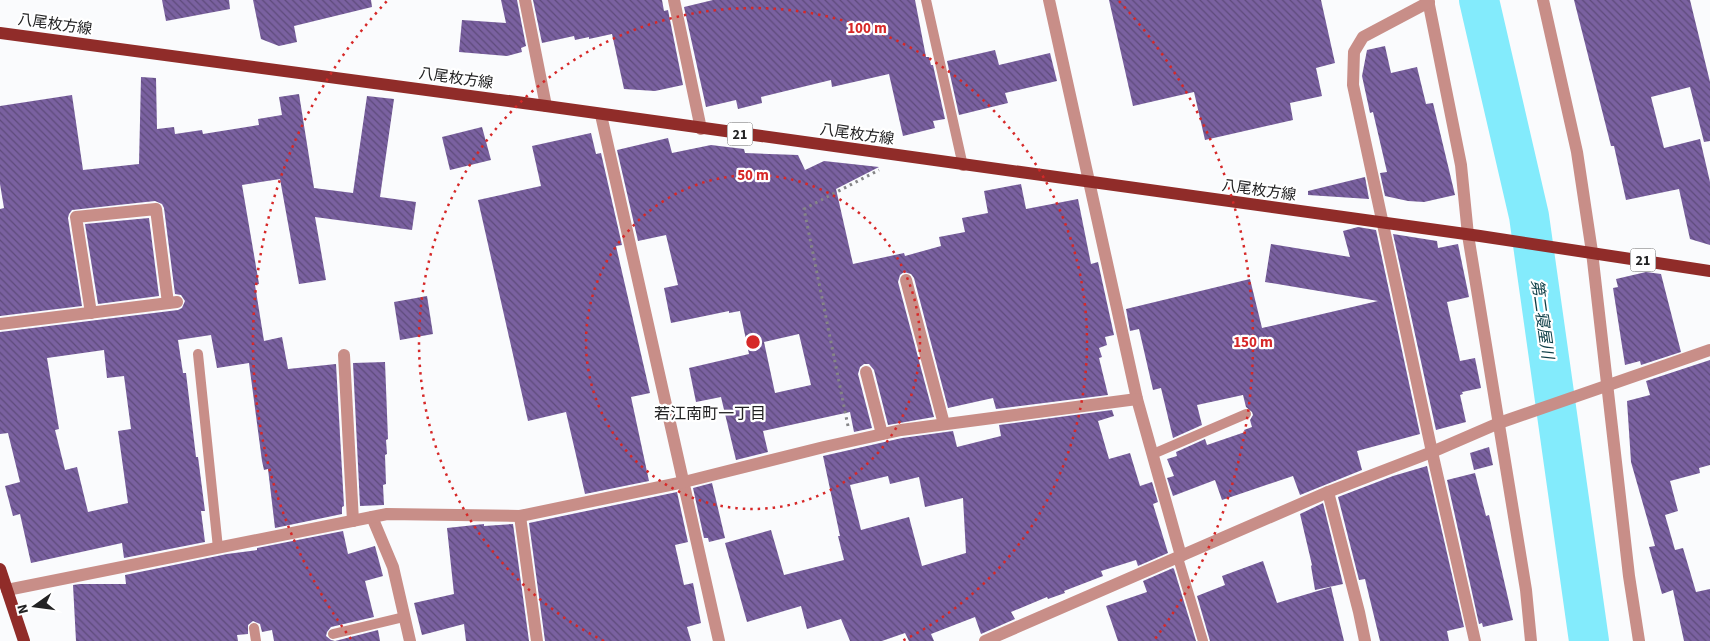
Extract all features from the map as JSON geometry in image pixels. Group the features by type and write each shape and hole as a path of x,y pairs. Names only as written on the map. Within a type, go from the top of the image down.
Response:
{"main road":[{"name":"八尾枚方線","path":"0,33 546,106 963,166 1592,252 1710,271"},
{"path":"1,575 24,641"}],"street":[{"path":"525,0 546,106"},
{"path":"674,0 701,129"},
{"path":"1050,0 1137,398 1179,557"},
{"path":"1543,0 1577,152 1592,252 1629,576 1640,641"},
{"path":"1475,641 1353,85 1354,52 1363,37 1428,1 1474,236 1498,423 1526,590 1531,641"},
{"path":"601,115 719,641"},
{"path":"0,324 91,313 173,302 156,209 76,217 91,313"},
{"path":"906,280 944,424"},
{"path":"985,641 1328,492 1432,452 1498,423 1710,350"},
{"path":"344,355 353,521"},
{"path":"866,372 882,434"},
{"path":"7,590 387,514 520,516 684,482 882,434 1137,398"},
{"path":"1328,492 1360,612 1365,641"},
{"path":"520,516 537,641"},
{"path":"372,517 393,567 410,641"}],"lane":[{"path":"926,0 963,166"},
{"path":"198,354 218,548"},
{"path":"1153,454 1246,414"},
{"path":"1179,557 1203,641"},
{"path":"333,634 404,617"},
{"path":"254,628 256,641"}],"path":[{"path":"851,441 804,208 879,170 880,154"}],"building":[{"path":"162,0 229,0 230,9 166,21"},
{"path":"253,0 371,0 372,7 294,26 297,42 279,46 261,39"},
{"path":"501,0 517,0 526,46 521,48 522,52 507,56 459,52 462,20 506,23"},
{"path":"533,0 662,0 664,11 668,10 683,85 655,91 624,89 612,34 575,40 574,36 542,43"},
{"path":"713,0 915,0 926,57 929,57 931,65 933,65 945,119 933,121 935,128 903,136 889,74 832,87 831,80 761,97 762,103 738,109 736,100 706,107 684,7"},
{"path":"1109,0 1321,0 1335,63 1316,68 1322,96 1290,103 1293,120 1205,140 1194,92 1133,106"},
{"path":"1574,0 1690,0 1710,82 1710,141 1704,142 1690,87 1651,97 1664,148 1700,139 1710,182 1710,245 1690,239 1679,189 1626,200 1614,146 1611,146"},
{"path":"1385,46 1391,73 1417,67 1426,104 1433,103 1455,195 1424,202 1385,196 1380,173 1387,172 1373,112 1370,113 1362,76 1367,50"},
{"path":"995,50 999,65 1050,53 1057,81 1005,93 1008,103 959,115 947,61"},
{"path":"141,77 156,78 157,129 174,127 175,134 202,130 203,134 259,125 258,119 282,115 279,97 299,94 314,188 353,193 367,96 394,99 380,197 416,202 412,230 315,217 326,280 299,284 280,179 242,185 259,284 255,285 264,341 282,337 288,369 336,364 344,506 342,507 342,514 275,528 268,469 264,470 262,461 249,363 217,368 211,335 178,340 183,373 186,373 196,457 198,457 205,511 201,511 205,542 124,558 122,543 31,563 20,514 13,516 5,486 20,482 8,433 0,434 0,332 178,310 182,308 185,301 181,295 175,294 164,208 162,204 155,201 72,210 68,218 82,306 0,316 0,209 4,208 0,184 0,106 72,95 83,170 139,164","holes":["104,350 107,378 124,376 131,429 118,431 128,503 88,512 77,467 65,470 55,430 59,429 47,358"]},
{"path":"482,127 491,160 450,170 442,137"},
{"path":"591,133 596,154 601,153 622,245 616,246 650,393 631,397 649,481 585,494 566,412 528,421 478,200 541,186 532,146"},
{"path":"668,138 672,153 711,145 744,149 745,153 798,155 805,170 824,161 879,167 836,189 853,264 904,253 905,256 941,246 939,237 965,232 962,218 988,213 984,191 1021,184 1026,209 1078,199 1091,264 1098,262 1114,335 1105,337 1107,345 1099,348 1102,357 1099,358 1108,395 996,409 993,398 948,408 914,278 911,274 904,272 900,275 898,282 934,417 888,425 874,370 869,364 864,364 860,367 858,374 872,428 854,432 850,412 763,431 768,452 736,460 721,397 696,402 689,368 749,354 740,311 729,313 729,311 671,323 664,288 678,285 666,235 638,241 617,150","holes":["799,334 811,385 775,393 764,342"]},
{"path":"1365,177 1369,199 1308,195 1308,191"},
{"path":"149,218 159,296 98,304 85,224"},
{"path":"1358,227 1376,230 1420,434 1357,451 1362,470 1300,495 1293,476 1222,500 1215,480 1173,496 1167,478 1174,476 1167,459 1177,456 1176,452 1205,439 1207,445 1245,432 1244,430 1252,427 1250,420 1253,415 1246,407 1243,395 1197,405 1202,425 1173,438 1161,388 1153,390 1139,329 1130,331 1126,309 1250,279 1262,328 1378,301 1265,282 1271,244 1350,257 1343,231"},
{"path":"1393,234 1437,241 1438,248 1458,244 1469,297 1447,302 1460,361 1475,358 1481,388 1462,392 1463,394 1460,395 1466,422 1436,430"},
{"path":"1646,272 1661,274 1681,352 1641,365 1640,361 1625,365 1613,288 1618,287 1616,279"},
{"path":"427,296 433,334 400,340 394,302"},
{"path":"1710,360 1710,465 1699,468 1700,473 1670,481 1678,511 1665,515 1675,550 1683,548 1696,592 1710,589 1710,641 1684,641 1673,590 1662,594 1649,547 1655,546 1631,462 1627,401 1650,395 1646,381"},
{"path":"385,362 388,439 386,440 387,454 385,455 386,484 383,485 384,505 360,506 353,363"},
{"path":"1112,410 1114,416 1098,421 1109,459 1130,453 1140,486 1152,482 1158,502 1153,504 1168,553 1138,566 1136,560 1101,571 1103,576 1064,591 1065,593 1048,599 1047,597 1011,612 1015,619 981,634 975,617 931,634 934,641 909,641 905,633 882,641 850,641 841,619 807,629 801,606 747,622 725,543 771,530 784,575 844,560 823,456 902,438 953,431 957,447 1001,436 999,425","holes":["888,476 890,484 919,477 925,507 963,498 966,553 922,566 909,517 861,530 850,485"]},
{"path":"1489,447 1493,465 1474,470 1470,453"},
{"path":"1427,466 1464,627 1447,631 1449,641 1380,641 1365,579 1359,580 1338,497 1393,476"},
{"path":"1475,473 1486,516 1489,515 1513,620 1483,627 1482,623 1479,624 1447,480"},
{"path":"712,483 725,538 709,542 708,538 704,538 693,488"},
{"path":"677,492 688,542 675,545 684,585 693,583 701,623 687,627 691,641 545,641 529,523"},
{"path":"1323,503 1343,584 1315,590 1312,565 1300,514"},
{"path":"484,524 484,526 513,524 529,641 466,641 464,624 422,635 414,603 454,594 447,528"},
{"path":"343,531 348,554 375,546 383,576 365,581 374,617 331,627 326,636 335,641 274,641 272,630 262,632 260,624 253,621 248,625 248,634 237,635 238,641 76,641 73,585 126,584 125,575 227,554 257,550 257,548"},
{"path":"1263,561 1277,603 1331,587 1344,641 1210,641 1197,596 1225,585 1222,576"},
{"path":"1173,568 1196,641 1118,641 1106,606 1147,592 1143,581"},
{"path":"378,630 380,641 335,641"}],"waterway":[{"name":"第二寝屋川","path":"1479,0 1529,216 1589,641"}],"district":[{"name":"若江南町一丁目","path":"710,413"}]}
